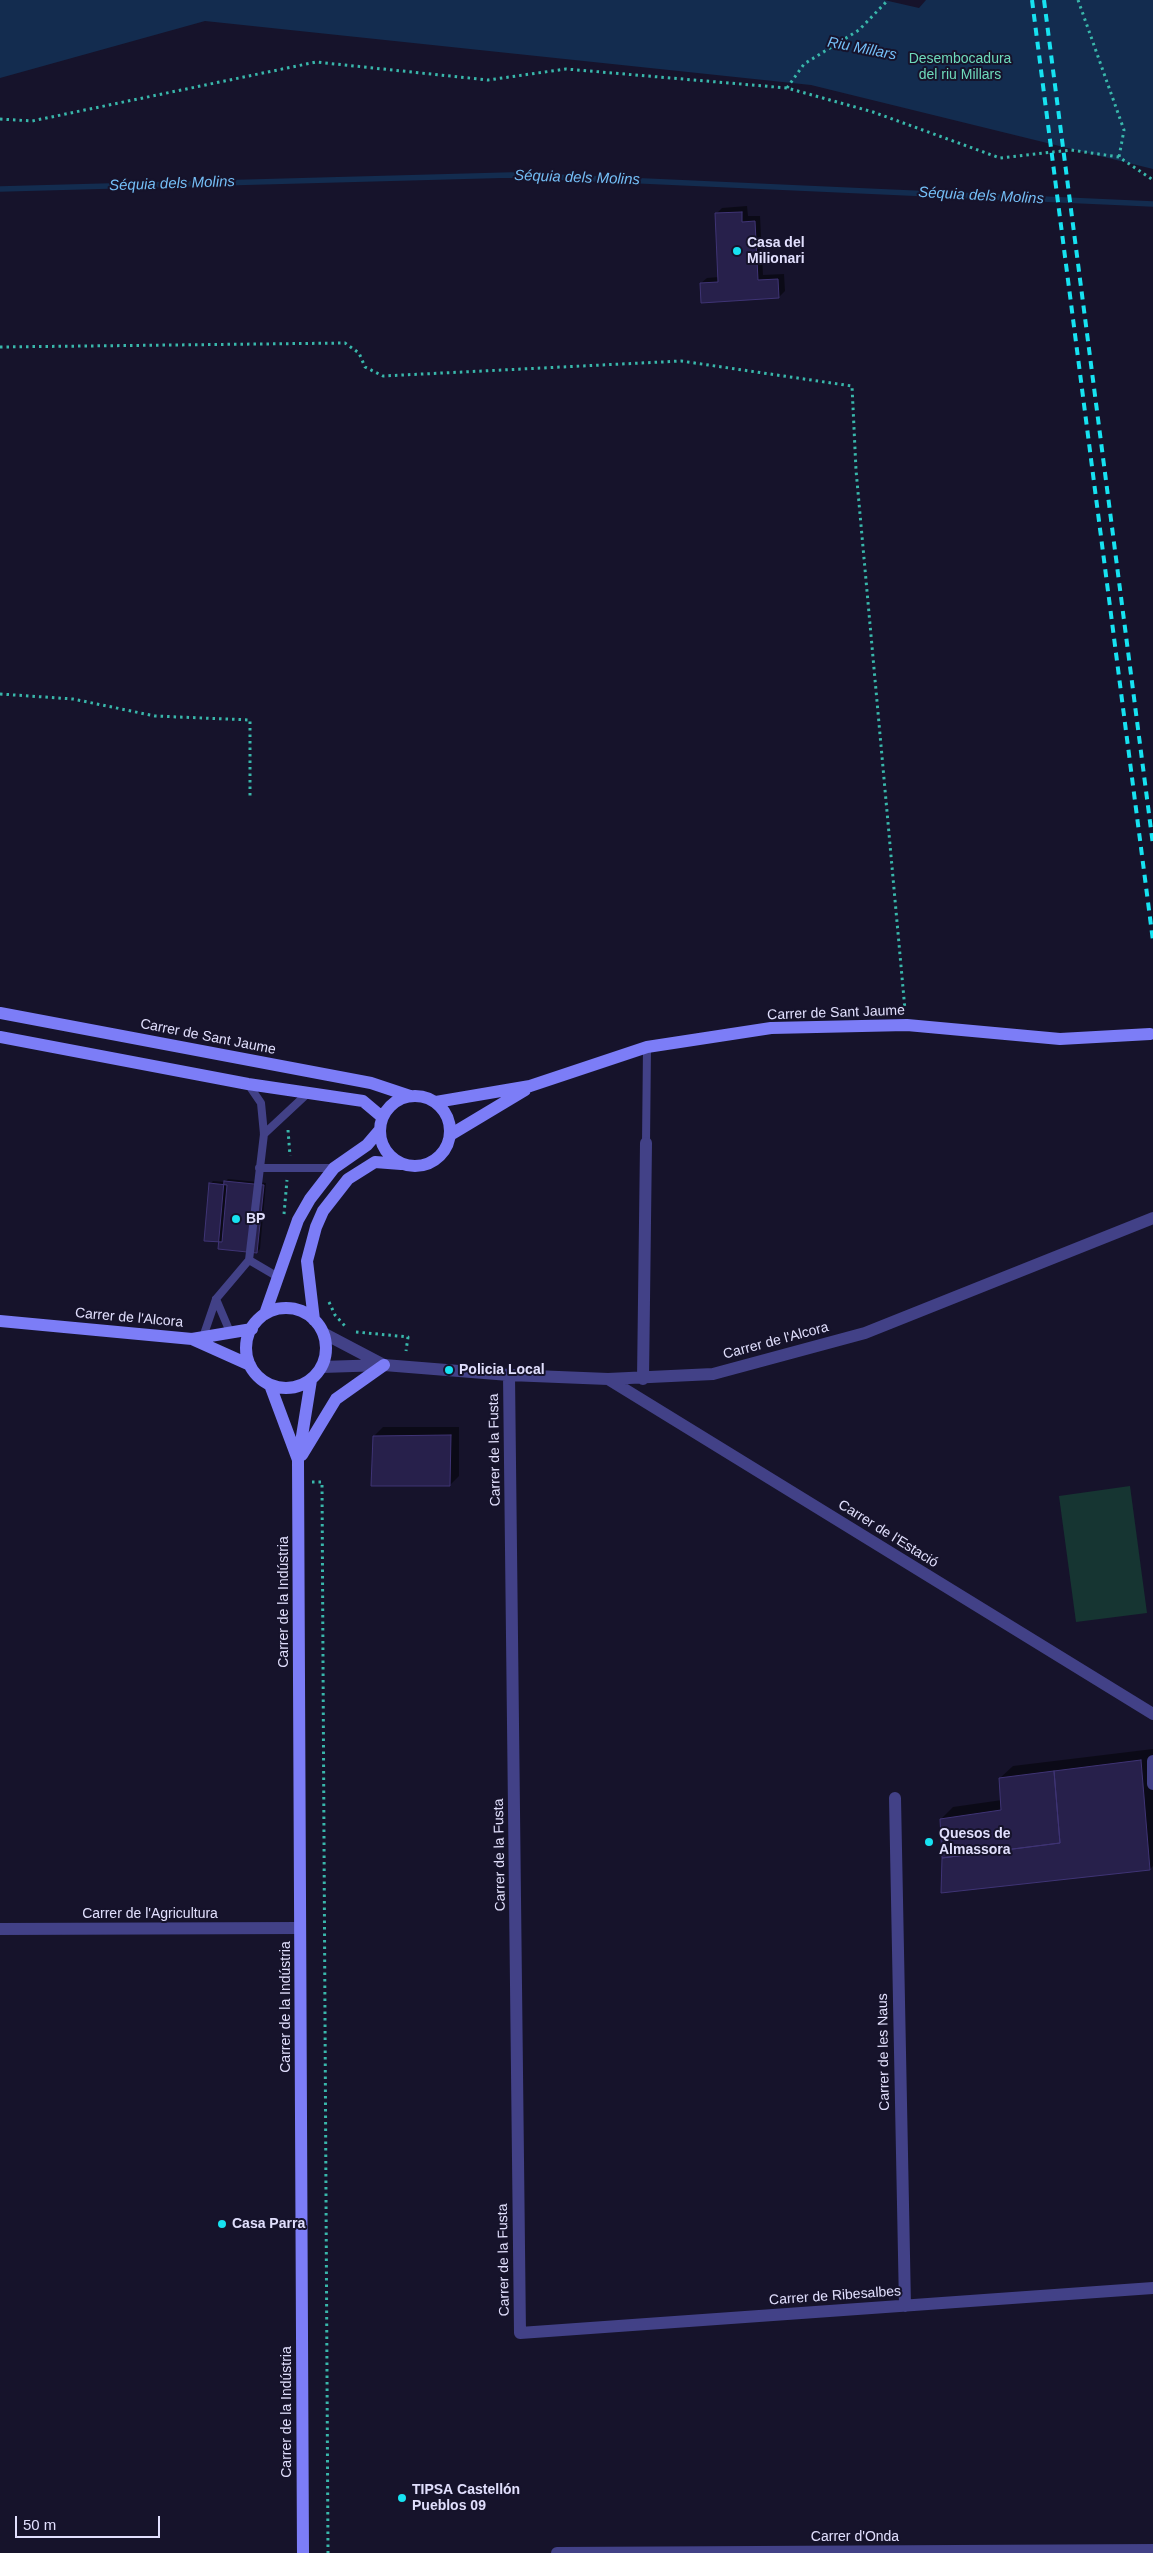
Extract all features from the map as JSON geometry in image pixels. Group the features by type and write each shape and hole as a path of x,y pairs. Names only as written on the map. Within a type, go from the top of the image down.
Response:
{"street":[{"name":"Carrer de Sant Jaume","path":"0,1013 371,1083 410,1096"},
{"name":"Carrer de Sant Jaume","path":"436,1102 530,1086 647,1047 771,1028 907,1025 1060,1039 1150,1034"},
{"path":"0,1037 248,1084 363,1101 382,1117"},
{"name":"Carrer de Sant Jaume","path":"450,1135 530,1086"},
{"path":"265,1314 298,1220 310,1199 334,1168 367,1145 379,1132 382,1117 389,1107 398,1100 410,1096 419,1096 436,1102 447,1117 450,1135 444,1150 432,1161 422,1166 375,1162 348,1178 323,1211 316,1227 307,1261 314,1320"},
{"path":"379,1132 386,1151 401,1164"},
{"path":"643,1379 646,1143"},
{"name":"Carrer de l'Alcora","path":"322,1367 384,1365 509,1375 608,1379 643,1379 713,1374 864,1333 1153,1218"},
{"path":"291,1308 308,1314 314,1320 323,1333 326,1350 322,1367 311,1380 300,1386 288,1388 270,1385 262,1380 250,1365 246,1351 252,1328 265,1314 273,1310 291,1308"},
{"name":"Carrer de l'Alcora","path":"0,1321 198,1338 250,1365"},
{"path":"198,1338 252,1328"},
{"name":"Carrer de l'Alcora","path":"323,1333 384,1365"},
{"path":"298,1461 336,1399 384,1365"},
{"name":"Carrer de la Fusta","path":"509,1375 520,2334"},
{"name":"Carrer de l'Estació","path":"608,1379 1153,1714"},
{"name":"Carrer de la Indústria","path":"303,2553 298,1461 311,1380"},
{"name":"Carrer de la Indústria","path":"270,1385 298,1461"},
{"path":"1153,1761 1153,1784"},
{"name":"Carrer de les Naus","path":"894,1798 905,2306"},
{"name":"Carrer de l'Agricultura","path":"0,1929 300,1928"},
{"name":"Carrer de Ribesalbes","path":"520,2334 1153,2288"},
{"name":"Carrer d'Onda","path":"557,2553 1153,2550"}],"lane":[{"path":"646,1143 647,1047"},
{"path":"198,1338 216,1299 249,1260 264,1134 261,1103 248,1084"},
{"path":"264,1134 309,1092"},
{"path":"259,1168 334,1168"},
{"path":"249,1260 278,1277"},
{"path":"216,1299 230,1332"}],"path":[{"path":"787,88 804,64 859,30 888,0"},
{"path":"1078,0 1124,130 1119,157"},
{"path":"0,119 32,121 316,62 488,80 566,69 787,88 873,112 1000,158 1070,150 1119,157 1153,180"},
{"path":"0,348 345,343 359,353 365,367 383,376 681,361 852,386 856,470 907,1025"},
{"path":"0,694 73,699 155,716 250,720 250,798"},
{"path":"286,1113 289,1168 282,1214 298,1220"},
{"path":"327,1296 335,1314 350,1331 408,1337 405,1367"},
{"path":"299,1482 322,1482 328,2553"}],"green space":[{"path":"1130,1486 1147,1613 1076,1622 1059,1496"}],"water":[{"name":"Desembocadura del riu Millars","path":"0,0 884,0 919,8 926,0 1153,0 1153,169 811,85 205,21 0,78"}],"building":[{"name":"Casa del Milionari","path":"742,212 742,222 755,221 758,280 778,279 779,298 701,303 700,283 718,282 715,213"},
{"path":"224,1181 264,1185 257,1253 218,1249"},
{"path":"209,1183 227,1185 222,1242 204,1241"},
{"path":"451,1435 450,1486 371,1486 373,1436"},
{"path":"1141,1760 1150,1870 941,1893 942,1858 1060,1843 1054,1771"},
{"path":"1054,1771 1060,1843 942,1858 940,1819 1001,1810 999,1778"}],"waterway":[{"name":"Séquia dels Molins","path":"0,189 511,175 1153,204"}],"railway":[{"path":"1032,0 1153,941"},
{"path":"1044,0 1153,845"}],"place":[{"name":"Casa del Milionari","path":"737,251"},
{"name":"BP","path":"236,1219"},
{"name":"Policia Local","path":"449,1370"},
{"name":"Quesos de Almassora","path":"929,1842"},
{"name":"Casa Parra","path":"222,2224"},
{"name":"TIPSA Castellón Pueblos 09","path":"402,2498"}],"water label":[{"name":"Riu Millars","path":"862,49"}]}
